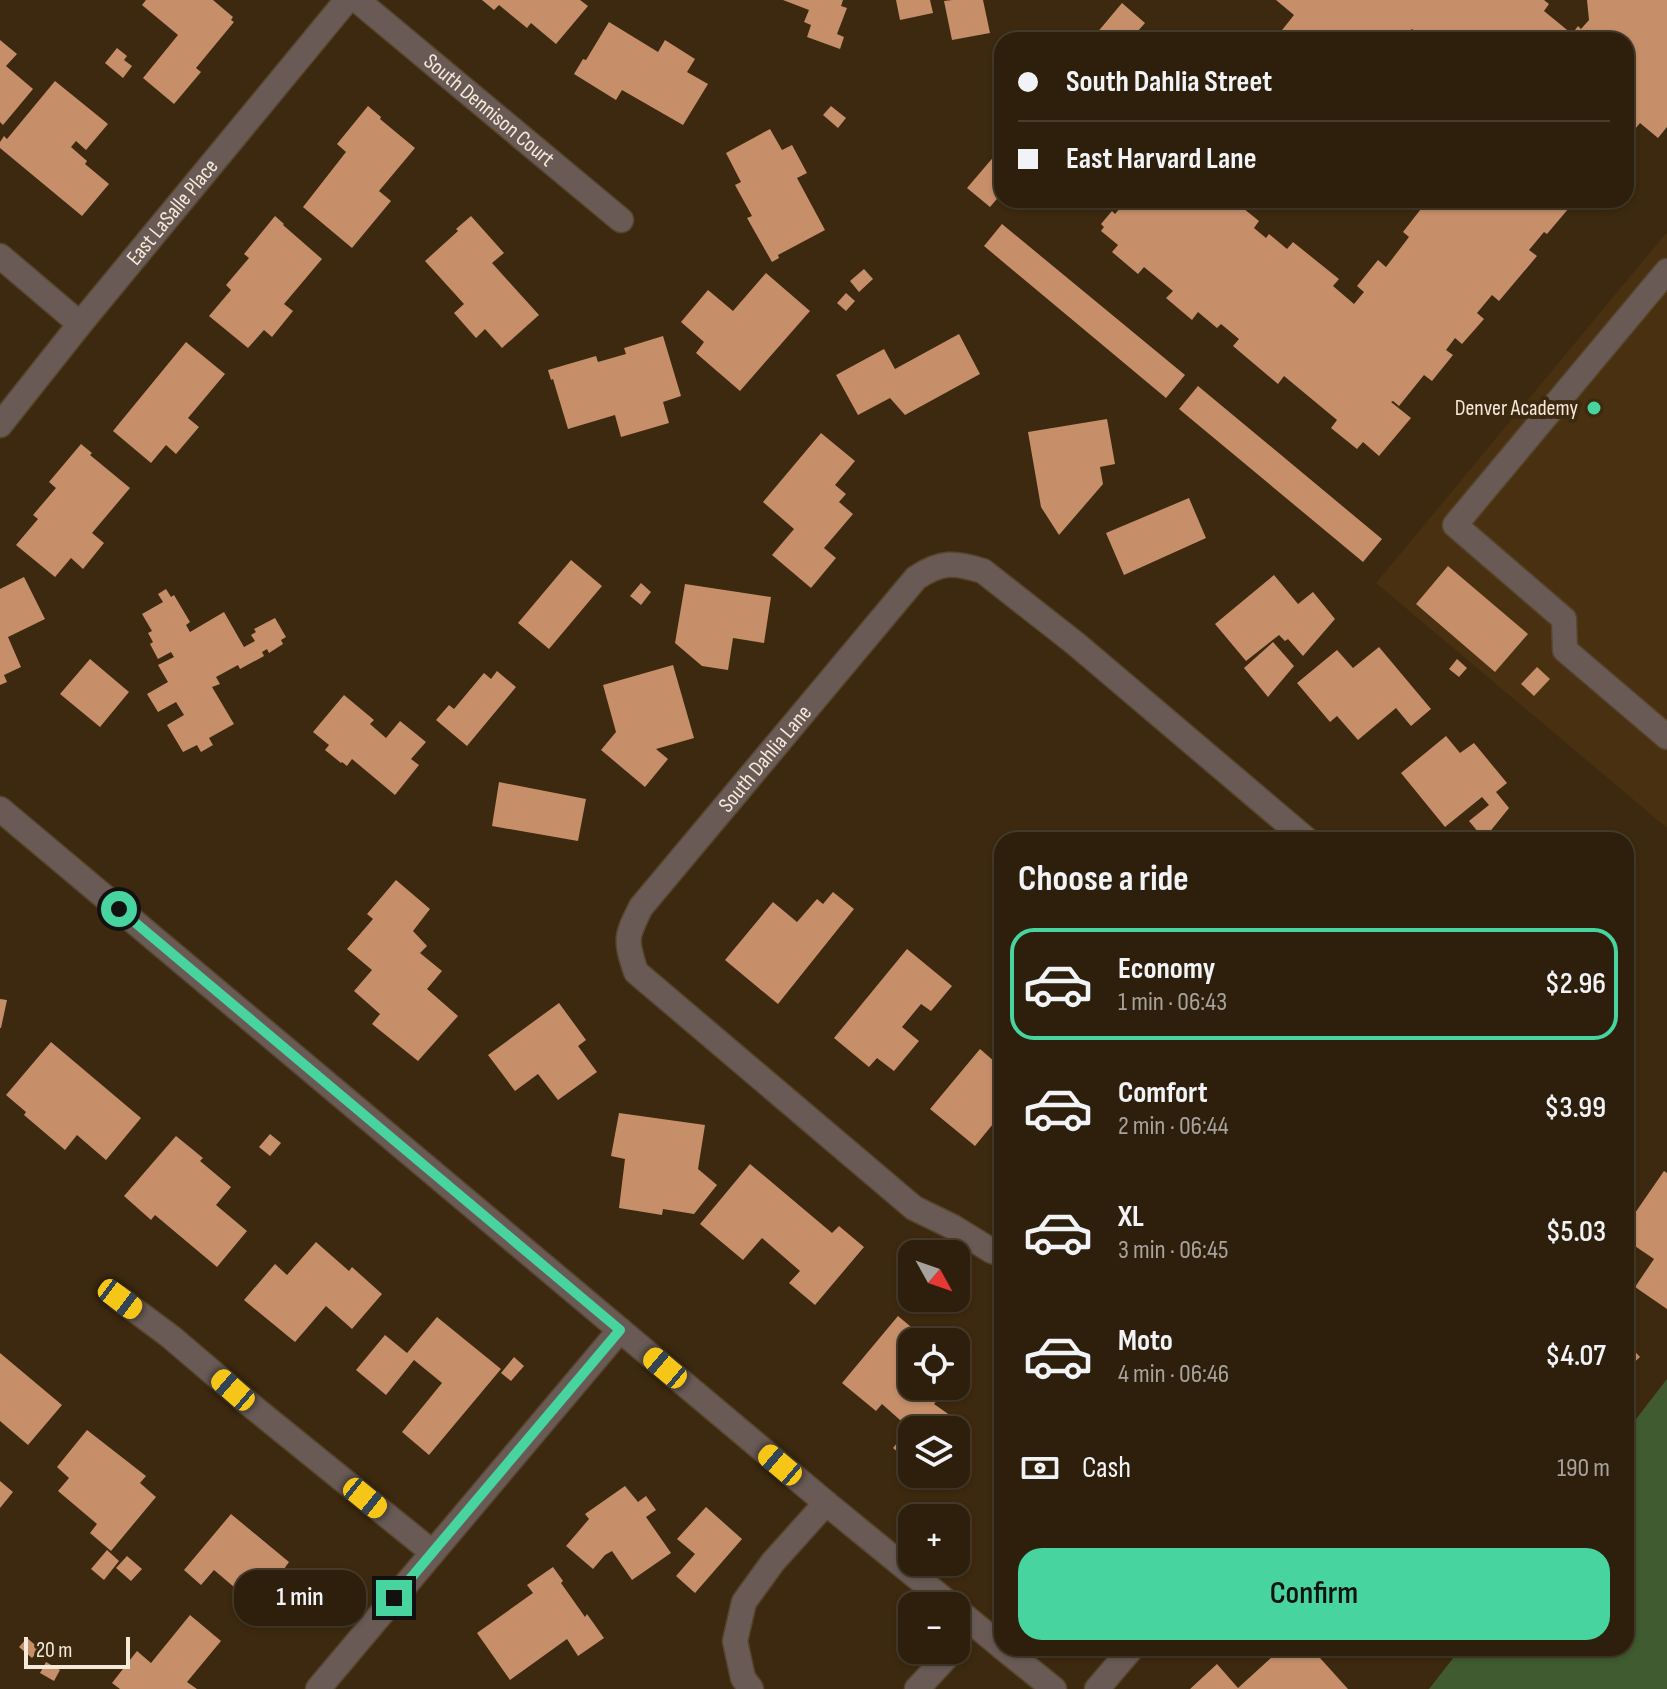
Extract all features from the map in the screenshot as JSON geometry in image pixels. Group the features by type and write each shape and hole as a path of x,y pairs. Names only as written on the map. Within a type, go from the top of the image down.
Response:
{"street":[{"name":"East LaSalle Place","path":"0,425 347,0"},
{"name":"South Dennison Court","path":"357,0 621,220"},
{"path":"0,256 80,324"},
{"path":"1667,271 1455,525 1564,619 1565,650 1667,737"},
{"name":"South Dahlia Lane","path":"994,1252 914,1208 636,972 629,952 628,933 641,907 916,578 942,564 983,571 1076,644 1298,832"},
{"path":"0,809 934,1592"},
{"path":"120,1299 171,1337 432,1552"},
{"path":"318,1689 620,1330"},
{"path":"751,1689 743,1678 735,1641 744,1602 773,1562 826,1503"},
{"path":"970,1621 994,1641"},
{"path":"970,1631 975,1625"},
{"path":"1013,1656 1054,1689"},
{"path":"1097,1689 1125,1656"},
{"path":"917,1689 940,1664"}],"shaded area":[{"name":"Denver Academy","path":"1667,232 1667,828 1376,583"}],"green space":[{"path":"1667,1379 1667,1689 1429,1689 1455,1656 1634,1656 1634,1422"}],"building":[{"path":"146,0 213,0 233,17 231,20 234,22 196,68 201,72 174,104 143,78 178,35 142,5"},
{"path":"482,0 580,0 588,6 556,44 531,23 527,28 499,5 494,10"},
{"path":"783,0 843,0 841,6 847,8 837,34 844,37 840,49 807,37 811,25 804,22 809,10"},
{"path":"896,0 930,0 933,13 900,20"},
{"path":"983,0 990,33 952,40 944,1"},
{"path":"1276,0 1544,0 1549,4 1544,11 1570,32 1416,32 1412,29 1409,32 1281,32 1294,15"},
{"path":"1587,0 1667,0 1667,127 1658,138 1640,123 1634,130 1634,32 1574,32 1589,20"},
{"path":"1122,3 1145,23 1137,32 1098,32"},
{"path":"609,22 658,52 665,40 695,59 687,72 708,84 683,125 622,90 616,100 574,74"},
{"path":"0,40 17,54 6,66 33,89 3,125 0,122"},
{"path":"117,48 127,56 124,60 132,66 123,78 105,63"},
{"path":"55,81 108,124 86,150 76,141 71,147 87,161 85,164 109,184 82,216 0,148 4,136 7,139"},
{"path":"368,106 415,148 379,191 391,201 352,248 303,207 346,152 337,144"},
{"path":"831,106 846,118 838,128 823,115"},
{"path":"770,129 782,150 792,145 807,173 797,178 825,230 778,255 779,258 772,262 747,218 752,216 735,185 741,182 726,153"},
{"path":"994,156 994,202 990,207 967,188"},
{"path":"1120,208 1243,208 1259,221 1254,228 1266,238 1269,234 1287,249 1293,242 1339,279 1333,286 1354,304 1364,292 1357,286 1378,260 1386,267 1409,237 1403,232 1422,208 1569,208 1529,250 1537,256 1499,301 1492,295 1477,313 1484,319 1462,344 1455,338 1446,350 1453,355 1432,381 1424,375 1399,406 1391,402 1411,418 1379,456 1363,442 1357,449 1331,428 1337,420 1284,376 1278,384 1233,346 1239,339 1221,324 1217,328 1198,312 1192,320 1166,298 1173,291 1144,267 1138,274 1112,252 1118,245 1101,231 1104,227 1101,224 1112,211 1115,214"},
{"path":"275,216 322,259 284,304 293,311 272,337 264,330 248,348 209,316 231,290 226,285 249,258 244,254"},
{"path":"471,216 504,253 492,263 539,315 502,348 485,329 476,338 454,313 464,304 425,261"},
{"path":"1002,224 1185,375 1166,398 984,246"},
{"path":"864,269 873,279 859,292 850,281"},
{"path":"766,273 810,311 740,391 696,353 704,342 681,322 708,290 733,311"},
{"path":"846,293 855,301 846,311 837,303"},
{"path":"959,334 980,374 905,415 890,398 858,415 836,375 884,349 895,369"},
{"path":"663,336 681,396 663,402 669,423 621,437 615,415 568,429 548,370 596,356 598,362 626,354 624,348"},
{"path":"186,342 225,374 188,418 199,427 176,454 166,445 151,463 113,431"},
{"path":"1198,386 1382,539 1363,562 1179,409"},
{"path":"1107,419 1115,464 1100,467 1103,484 1059,535 1041,507 1028,432"},
{"path":"821,433 855,461 835,485 846,494 839,502 853,514 824,548 836,558 811,588 772,555 794,529 763,502"},
{"path":"81,444 130,488 92,533 104,543 83,569 71,558 55,577 16,545 38,519 33,515 56,488 49,482"},
{"path":"1189,498 1206,538 1124,575 1106,533"},
{"path":"571,560 602,586 549,649 518,623"},
{"path":"1448,566 1528,634 1495,672 1416,604"},
{"path":"1274,575 1298,604 1313,592 1335,619 1303,656 1288,639 1285,641 1279,635 1246,661 1215,624"},
{"path":"24,577 45,619 8,637 21,667 4,675 7,682 0,685 0,589"},
{"path":"641,583 651,592 641,605 630,596"},
{"path":"685,584 771,597 764,643 733,638 728,670 702,666 675,643"},
{"path":"166,589 171,597 174,595 190,622 186,625 190,632 224,612 244,647 255,641 251,635 256,632 254,629 275,618 286,637 281,640 283,644 269,653 267,649 262,652 264,656 216,677 220,684 212,687 234,724 209,738 213,745 201,752 197,745 183,752 167,725 184,715 176,702 158,712 147,694 168,682 158,665 174,657 171,652 158,659 150,644 153,642 148,633 152,631 142,614 163,602 158,594"},
{"path":"1273,642 1294,666 1268,697 1244,668"},
{"path":"1379,647 1431,709 1411,726 1396,708 1358,740 1337,716 1330,722 1297,683 1337,650 1353,668"},
{"path":"90,659 129,692 100,727 60,694"},
{"path":"1457,659 1467,668 1459,677 1449,669"},
{"path":"673,665 694,738 656,749 668,759 645,787 601,750 616,732 603,685"},
{"path":"1537,667 1550,679 1534,696 1521,684"},
{"path":"497,671 516,687 467,746 436,720 449,705 454,709 484,673 491,679"},
{"path":"344,695 374,720 370,724 386,738 400,721 426,742 411,759 419,765 395,795 352,759 347,766 341,763 325,750 329,745 313,732"},
{"path":"1446,736 1460,753 1474,743 1507,783 1496,792 1509,808 1490,832 1478,832 1469,821 1489,805 1482,797 1445,827 1401,773"},
{"path":"499,782 586,799 578,841 492,826"},
{"path":"396,880 430,909 413,931 427,946 420,953 442,971 427,989 458,1016 418,1061 372,1024 380,1014 354,991 372,970 347,949 373,919 367,914"},
{"path":"833,892 854,909 778,1004 725,960 773,902 797,922 817,899 823,904"},
{"path":"907,949 952,986 931,1011 921,1004 902,1027 919,1041 894,1071 877,1058 869,1067 834,1038"},
{"path":"0,999 7,1000 1,1028 0,1028"},
{"path":"559,1003 586,1040 578,1046 597,1072 558,1100 538,1074 515,1091 488,1055"},
{"path":"51,1042 141,1118 106,1160 77,1135 65,1150 6,1095"},
{"path":"980,1049 994,1061 994,1123 975,1146 930,1109"},
{"path":"619,1113 705,1125 698,1169 717,1185 694,1214 663,1209 662,1215 619,1208 625,1159 611,1156"},
{"path":"270,1134 281,1143 270,1156 259,1147"},
{"path":"176,1136 231,1187 216,1205 247,1231 217,1267 155,1215 151,1220 124,1196"},
{"path":"750,1164 832,1233 839,1226 864,1247 815,1305 789,1283 800,1271 762,1238 743,1260 700,1224"},
{"path":"1664,1171 1667,1173 1667,1309 1635,1287 1654,1259 1634,1245 1634,1214"},
{"path":"316,1242 349,1271 352,1267 382,1294 352,1329 326,1306 295,1342 244,1300 275,1264 287,1275"},
{"path":"898,1316 912,1328 898,1328 898,1400 937,1400 934,1404 951,1416 898,1418 882,1404 876,1411 842,1383"},
{"path":"437,1317 501,1369 429,1455 402,1432 442,1383 414,1360 386,1395 356,1370 385,1335 407,1353"},
{"path":"0,1353 62,1405 28,1445 0,1421"},
{"path":"514,1357 524,1366 511,1381 501,1373"},
{"path":"87,1430 146,1476 140,1483 156,1497 111,1551 90,1533 97,1524 58,1491 69,1478 57,1467"},
{"path":"0,1481 13,1492 0,1508"},
{"path":"625,1486 638,1502 646,1496 656,1510 646,1517 671,1553 632,1580 612,1551 593,1569 566,1546 589,1519 585,1514"},
{"path":"706,1507 742,1539 695,1593 676,1576 695,1554 677,1539"},
{"path":"231,1514 289,1562 281,1573 307,1595 280,1626 214,1570 201,1585 184,1570"},
{"path":"107,1550 119,1561 104,1580 91,1569"},
{"path":"127,1556 142,1569 131,1581 116,1568"},
{"path":"553,1567 585,1617 587,1614 604,1638 578,1656 567,1639 510,1680 477,1633 533,1593 527,1585"},
{"path":"190,1615 221,1641 187,1682 197,1689 120,1689 112,1683 137,1651 151,1663"},
{"path":"27,1638 40,1649 32,1658 19,1647"},
{"path":"1273,1656 1318,1656 1348,1689 1190,1689 1217,1664 1238,1688"},
{"path":"46,1662 60,1670 54,1681 40,1673"}],"place":[{"name":"Denver Academy","path":"1594,408"}],"route":[{"path":"119,909 620,1330 394,1598"}]}
